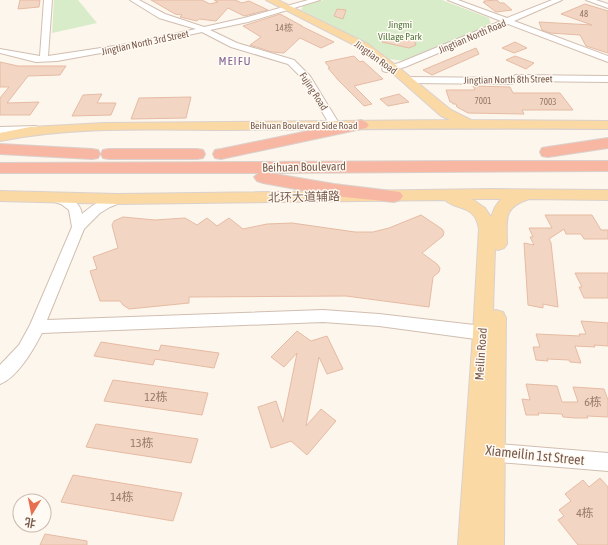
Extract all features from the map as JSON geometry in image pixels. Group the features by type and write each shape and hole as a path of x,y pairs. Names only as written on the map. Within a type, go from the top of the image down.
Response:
{"highway":[{"path":"221,154 360,125"},
{"path":"548,152 608,143"},
{"path":"0,149 52,150 93,161"},
{"name":"Beihuan Boulevard","path":"0,168 221,154 608,153"},
{"name":"Beihuan Boulevard","path":"0,155 93,161 143,169 608,166"},
{"path":"0,175 93,161"},
{"path":"143,169 246,175 334,190 394,196"}],"main road":[{"name":"Jingtian Road","path":"264,0 286,9"},
{"name":"Jingtian Road","path":"271,0 352,45 407,80 448,115 473,124"},
{"name":"Jingtian Road","path":"389,69 433,110 435,115 433,118 420,124"},
{"name":"Beihuan Boulevard Side Road","path":"0,137 30,131 69,128 420,124 608,125"},
{"name":"北环大道辅路","path":"0,196 118,199 436,195 608,195"},
{"name":"Meilin Road","path":"436,195 467,203 476,209 486,221 487,235 483,333 490,545"},
{"name":"Meilin Road","path":"471,545 486,449 499,215 505,203 511,199 528,195"}],"street":[{"path":"44,60 48,0"},
{"name":"Fujing Road","path":"134,0 162,16 202,30 241,48 291,62 307,78 335,125"},
{"name":"Jingtian North 3rd Street","path":"286,9 312,0"},
{"name":"Jingtian North 3rd Street","path":"0,51 44,60 126,47 202,30 316,0"},
{"path":"452,0 608,60"},
{"name":"Jingtian North Road","path":"389,69 558,0"},
{"path":"589,0 608,6"},
{"name":"Jingtian North 8th Street","path":"407,80 512,81 516,78 608,79"},
{"path":"0,130 69,128"},
{"path":"0,201 20,201 47,198 65,201 75,208 78,228"},
{"path":"0,376 26,350 78,228 89,215 102,204 118,199"},
{"path":"37,327 323,316 379,320 483,333"},
{"name":"Xiameilin 1st Street","path":"486,449 608,455"},
{"name":"Xiameilin 1st Street","path":"486,449 535,458 608,462"}],"green space":[{"path":"54,0 78,0 97,23 52,33"},
{"name":"Jingmi Village Park","path":"324,0 442,0 489,18 491,25 404,61 389,59 375,48 301,10 303,6"}],"building":[{"path":"20,0 40,0 39,7 18,9"},
{"path":"151,0 202,0 210,4 218,2 214,0 235,0 242,3 249,1 268,10 244,16 228,8 216,21 199,19 197,21 180,17 182,15 175,14"},
{"path":"497,0 500,3 504,3 512,10 496,12 483,2"},
{"path":"585,4 608,11 608,53 586,46 580,35 550,33 542,30 539,22 592,25 561,14"},
{"path":"337,9 346,10 343,19 334,16"},
{"path":"280,14 334,42 321,48 300,38 284,53 272,52 250,45 261,37 243,26"},
{"path":"413,38 416,45 409,48 382,42"},
{"path":"515,42 527,48 514,53 502,48"},
{"path":"476,48 479,54 432,75 423,70"},
{"path":"354,56 360,62 363,61 383,79 354,86 372,104 364,106 339,81 325,62"},
{"path":"515,56 534,63 526,69 506,60"},
{"path":"0,62 18,66 66,66 60,75 28,76 7,103 39,102 30,115 0,115 0,98 9,87 0,87"},
{"path":"473,86 510,87 513,93 560,93 573,110 522,110 524,114 468,113 457,107 456,104 450,102 446,90 475,90"},
{"path":"102,94 97,103 116,103 111,115 72,116 83,95"},
{"path":"399,94 409,102 388,106 380,99"},
{"path":"191,97 186,118 131,119 139,98"},
{"path":"421,215 442,229 444,232 443,236 422,253 440,268 439,272 433,277 429,307 346,296 189,297 189,303 129,309 120,301 100,301 90,271 97,269 93,257 118,248 112,225 114,221 123,217 155,220 185,218 197,225 207,218 217,226 229,218 243,229 267,224 292,223 355,232 373,232 389,228"},
{"path":"545,215 592,215 601,230 608,230 608,239 584,239 581,234 566,234 564,229 549,239 551,243 558,307 543,304 543,308 528,305 524,243 534,245 530,237 533,237 529,228 552,228"},
{"path":"575,273 608,273 608,298 584,298 579,287 582,287"},
{"path":"581,321 608,323 608,346 575,346 581,363 570,362 569,360 536,360 533,347 540,347 536,334 580,336 579,334 586,334"},
{"path":"297,331 311,341 327,336 343,369 327,374 319,357 306,426 321,409 336,421 307,455 291,441 271,448 258,407 276,401 283,422 297,353 284,367 271,357"},
{"path":"101,342 159,351 161,345 219,353 214,368 155,359 153,365 94,356"},
{"path":"113,380 208,393 202,415 104,401"},
{"path":"526,384 557,386 562,402 578,402 573,387 604,389 608,400 608,417 587,416 588,418 575,418 563,417 562,414 538,413 539,415 526,415 522,399 530,400"},
{"path":"96,424 198,439 191,463 86,447"},
{"path":"73,475 182,493 173,521 61,502"},
{"path":"600,478 608,487 608,545 578,545 558,520 564,516 559,510 571,501 565,494 583,480 589,487"},
{"path":"45,534 87,541 87,545 40,545"}],"district":[{"name":"MEIFU","path":"235,61"}]}
